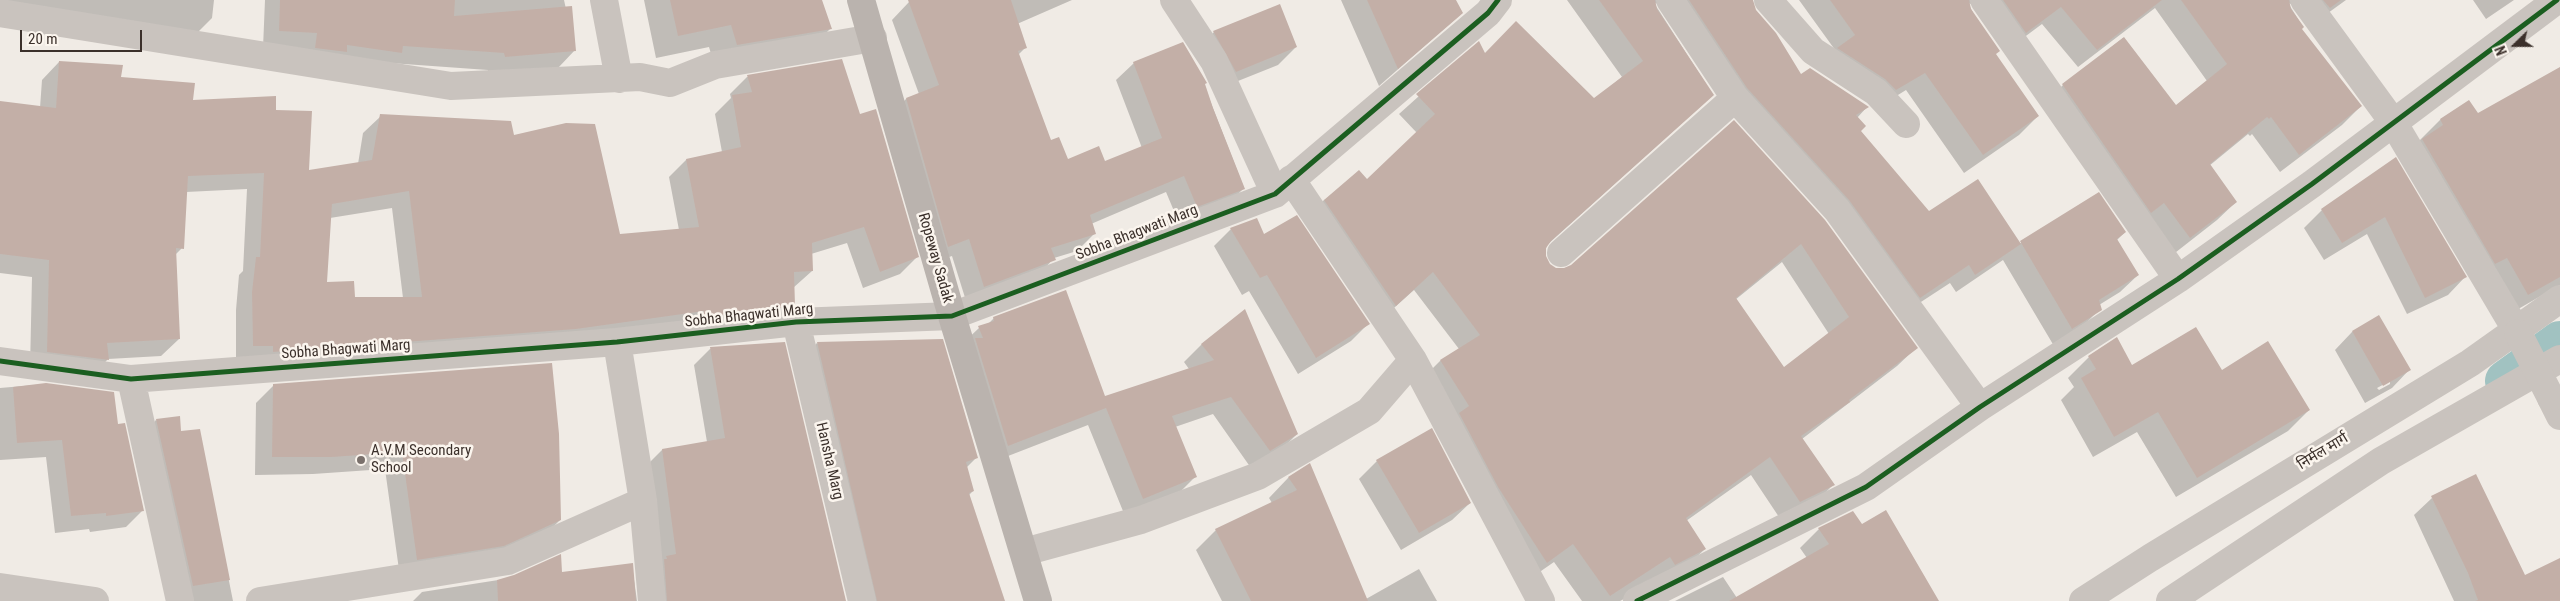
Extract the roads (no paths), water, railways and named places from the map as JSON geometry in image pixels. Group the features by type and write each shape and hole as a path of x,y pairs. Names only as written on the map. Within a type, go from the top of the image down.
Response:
{"main road":[{"name":"Ropeway Sadak","path":"861,0 952,316 1038,601"}],"street":[{"path":"604,0 619,79"},
{"path":"1174,0 1214,60 1283,186 1413,360 1541,601"},
{"path":"1670,0 1735,98 1838,210 1980,407"},
{"path":"1768,0 1813,51 1876,92 1906,124"},
{"path":"1984,0 2178,279"},
{"path":"2304,0 2394,122 2517,331 2556,407"},
{"path":"1637,601 1866,487 1980,407 2178,279 2312,184 2557,0"},
{"name":"Sobha Bhagwati Marg","path":"0,361 132,379 617,342 796,322 952,316 1283,186 1488,4"},
{"path":"0,12 452,86 619,79 640,76 670,83 715,64 873,38"},
{"path":"1560,253 1735,98"},
{"name":"निर्मल मार्ग","path":"2083,601 2150,558 2470,363 2560,299"},
{"name":"Hansha Marg","path":"796,322 862,601"},
{"path":"617,342 643,501 652,601"},
{"path":"2170,601 2381,461 2560,359"},
{"path":"1024,552 1141,520 1258,476 1369,411 1413,360"},
{"path":"132,379 180,601"},
{"path":"260,601 508,561 643,501"},
{"path":"0,587 95,601"}],"waterway":[{"path":"2506,381 2560,342"}],"place":[{"name":"A.V.M Secondary School","path":"361,460"}]}
